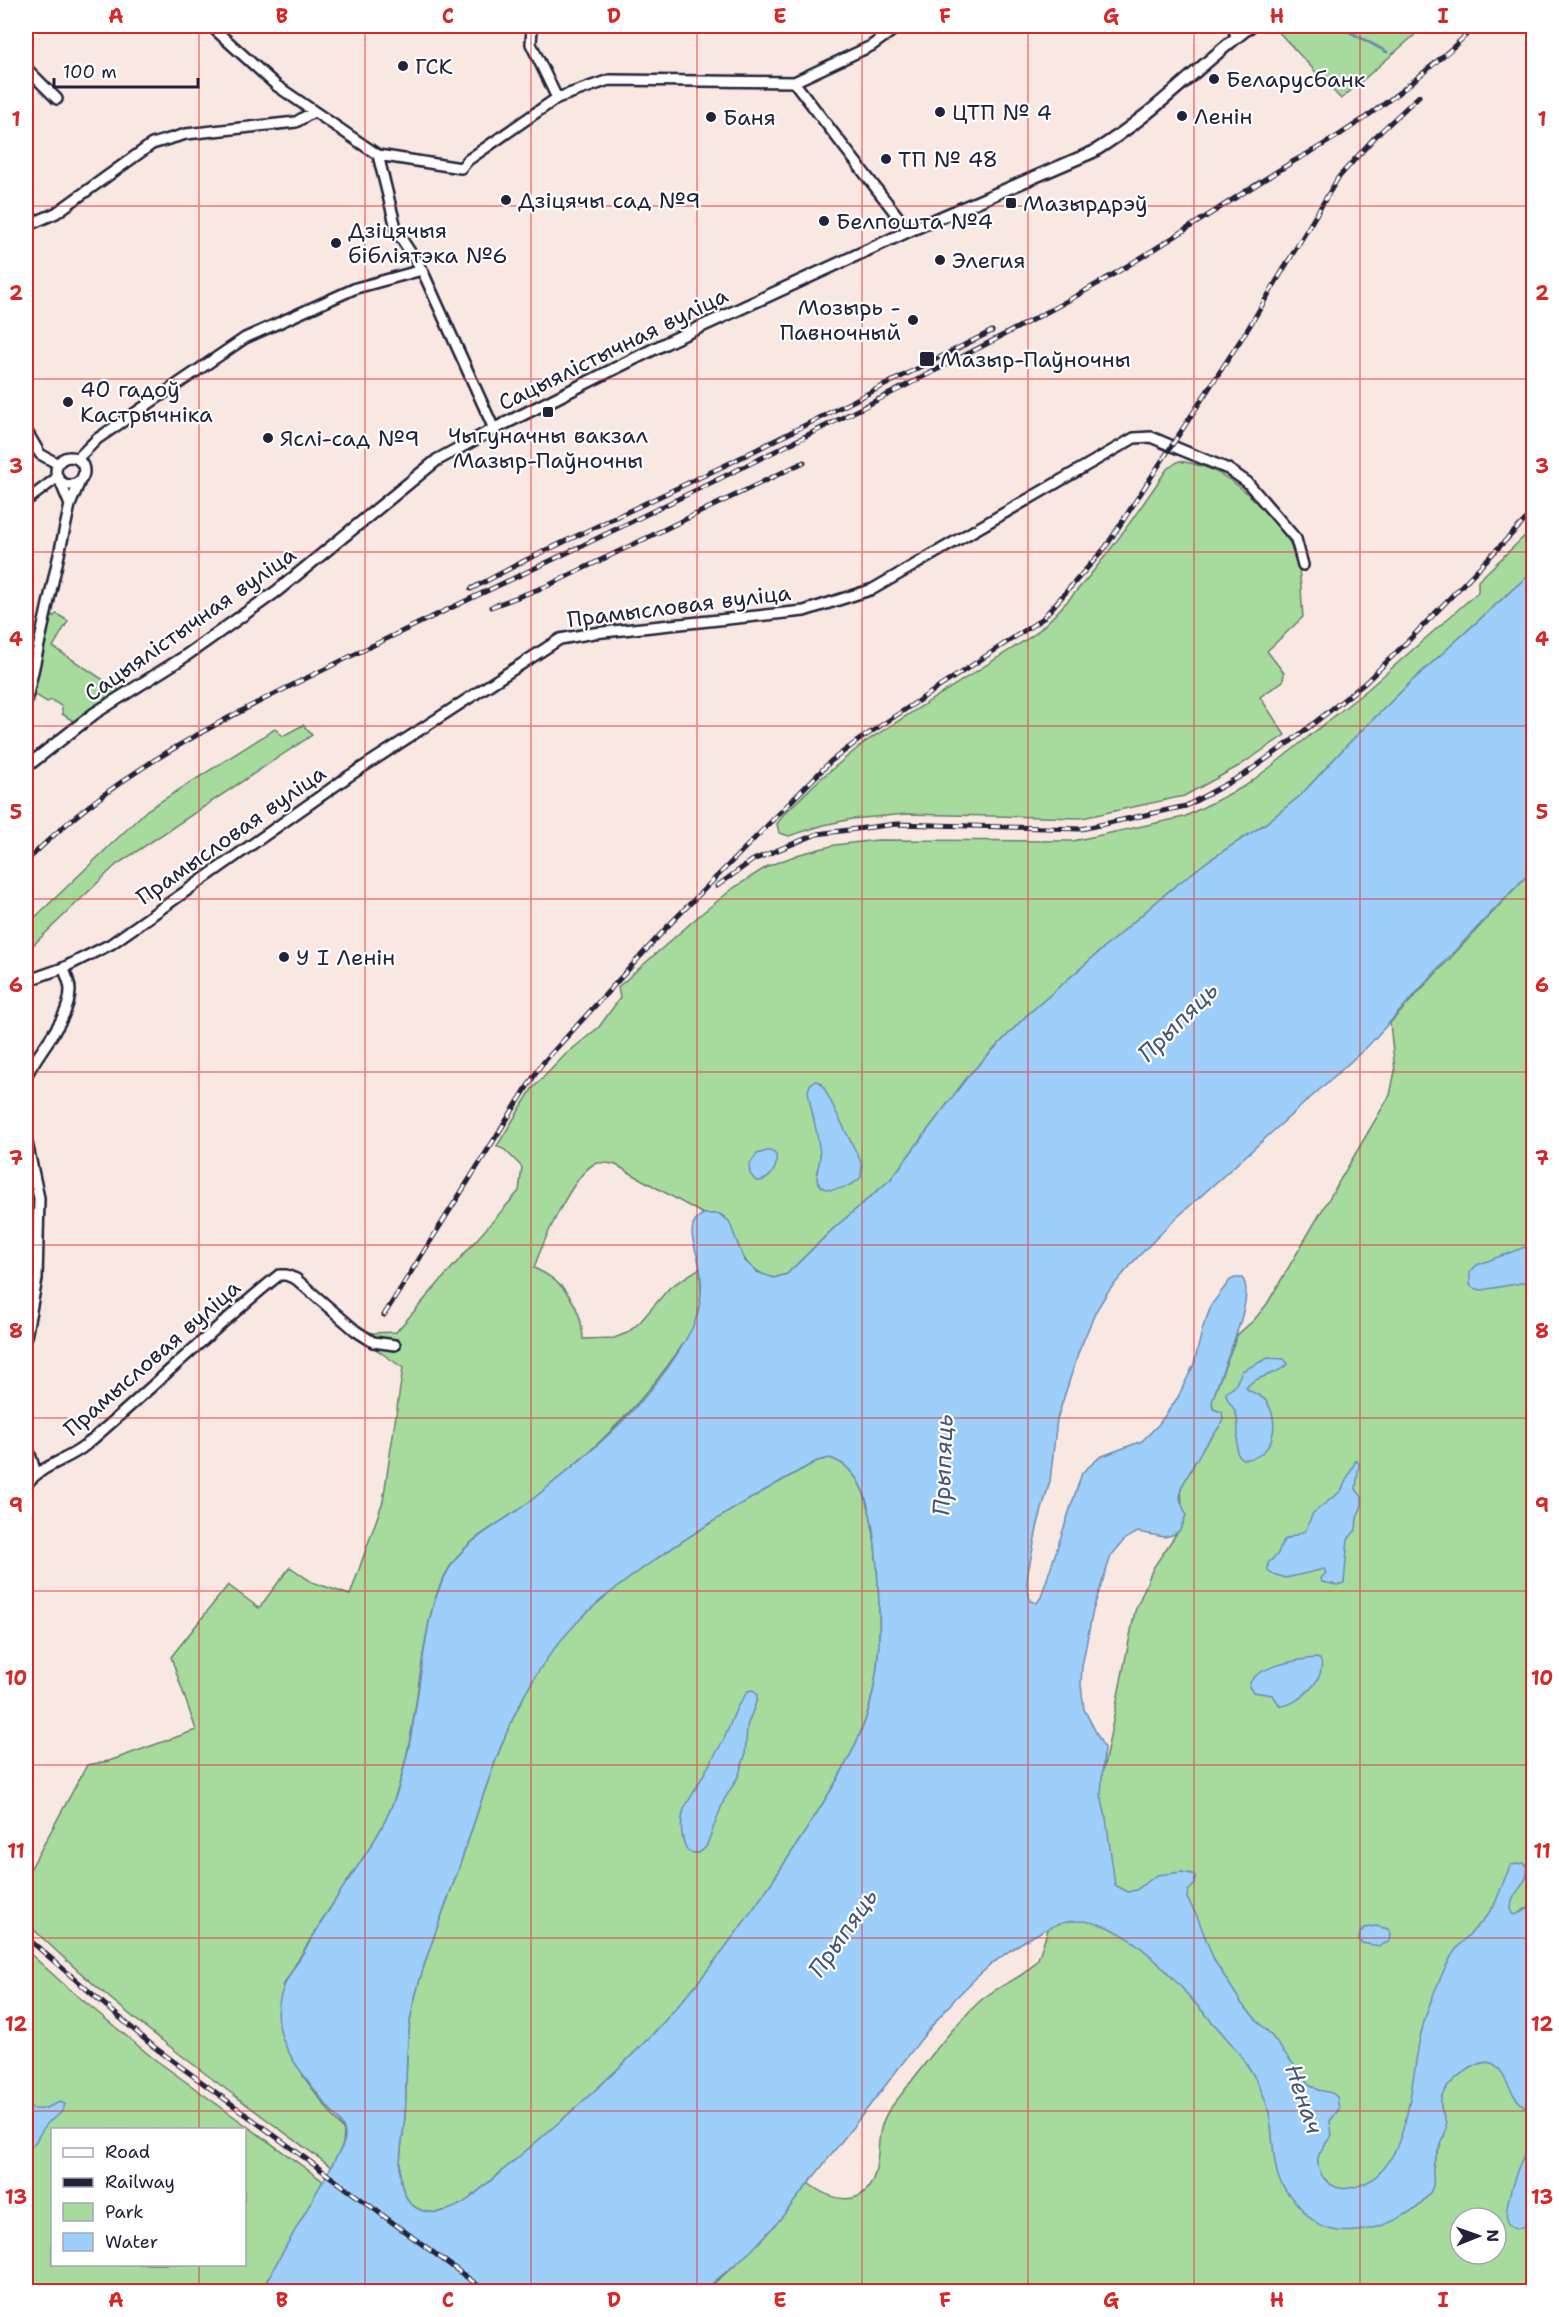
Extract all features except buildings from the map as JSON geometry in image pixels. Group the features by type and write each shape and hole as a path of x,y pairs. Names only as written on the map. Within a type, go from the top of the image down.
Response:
{"street":[{"path":"211,26 277,86 378,155 461,168 468,160 557,98 609,80 794,82 871,46 899,26"},
{"path":"532,26 531,44 557,98"},
{"name":"Сацыялістычная вуліца","path":"26,767 95,713 181,659 277,591 437,460 670,341 909,231 1093,152 1118,137 1156,106 1234,31 1251,26"},
{"path":"26,68 57,99"},
{"path":"794,82 909,231"},
{"path":"26,226 56,213 152,144 186,134 296,122 313,112"},
{"path":"378,155 398,232 422,270 494,429"},
{"path":"70,505 59,479 58,464 64,458 77,459 97,440 245,338 356,288 422,270"},
{"path":"26,430 40,454 58,464"},
{"name":"Прамысловая вуліца","path":"26,981 63,968 111,944 349,776 560,639 594,633 804,611 873,589 1134,438 1151,437 1228,469 1247,482 1296,539 1303,565"},
{"path":"26,703 70,505 84,469 77,459"},
{"path":"59,479 72,485 80,481"},
{"path":"26,501 59,479"},
{"path":"26,1077 33,1060 57,1028 68,1002 70,988 63,968"},
{"path":"26,1138 39,1198 37,1279 26,1337"},
{"name":"Прамысловая вуліца","path":"26,1485 36,1473 83,1448 279,1275 296,1279 356,1331 373,1342 395,1345"},
{"path":"26,1442 36,1473"}],"green space":[{"path":"1273,26 1425,26 1341,99"},
{"path":"1179,461 1208,468 1244,490 1287,538 1294,552 1299,571 1303,617 1267,651 1284,673 1283,681 1260,697 1285,735 1239,766 1184,796 1082,818 906,814 852,819 789,836 779,833 777,824 783,815 819,780 865,742 1035,634 1090,576 1167,469"},
{"path":"1533,528 1533,571 1412,681 1348,744 1300,796 1265,824 1208,861 1170,890 1026,1016 969,1075 891,1179 832,1230 787,1274 774,1278 750,1267 740,1252 725,1217 719,1214 703,1214 616,1165 602,1162 594,1164 576,1182 551,1228 534,1268 554,1280 569,1296 579,1316 583,1339 614,1338 627,1333 640,1322 670,1287 700,1268 699,1312 692,1330 677,1353 654,1384 621,1421 527,1504 465,1548 441,1583 431,1612 410,1740 393,1803 372,1844 322,1920 283,1986 303,2076 344,2131 343,2145 331,2167 136,2019 98,1988 26,1922 26,1877 87,1765 109,1761 196,1730 171,1657 228,1585 259,1608 290,1567 312,1582 350,1595 383,1501 403,1368 357,1336 358,1328 372,1333 396,1332 519,1191 522,1167 505,1150 497,1146 532,1089 565,1055 599,1027 620,998 618,987 735,887 768,866 800,854 835,845 877,840 1073,841 1184,817 1245,786 1367,690 1478,592 1478,581"},
{"path":"57,614 68,621 53,647 122,692 75,722 62,714 62,707 52,700 47,702 34,694 50,619"},
{"path":"303,725 312,735 116,865 26,952 26,926 147,810 275,729 283,736"},
{"path":"1533,869 1533,2291 703,2292 759,2241 808,2183 837,2198 846,2199 864,2193 875,2173 880,2133 889,2110 967,2014 986,1996 1025,1972 1038,1959 1104,1766 1135,1611 1153,1568 1183,1524 1181,1488 1221,1412 1213,1409 1212,1400 1237,1335 1267,1304 1390,1095 1395,1071 1390,1023"},
{"path":"830,1458 842,1464 852,1473 866,1498 875,1542 879,1611 879,1649 870,1705 857,1740 840,1774 821,1807 748,1916 711,1967 649,2038 584,2101 469,2199 445,2211 423,2211 407,2198 402,2187 400,2172 411,2016 425,1963 489,1778 515,1714 531,1683 549,1655 571,1628 617,1588 730,1511 817,1461"},
{"path":"26,1950 153,2058 323,2181 261,2291 26,2291"}],"water":[{"path":"1533,571 1533,869 1367,1047 1173,1221 1107,1293 1096,1311 1079,1351 1057,1419 1050,1481 1038,1524 1027,1584 1030,1601 1037,1603 1041,1597 1082,1473 1100,1457 1142,1441 1159,1424 1178,1397 1194,1364 1203,1327 1212,1304 1230,1280 1242,1278 1246,1288 1241,1319 1212,1403 1213,1409 1222,1412 1223,1419 1203,1448 1181,1488 1180,1499 1186,1515 1180,1530 1164,1537 1138,1532 1125,1539 1111,1556 1093,1610 1082,1666 1081,1685 1084,1709 1104,1748 1101,1795 1115,1885 1128,1892 1136,1890 1157,1875 1182,1872 1195,1876 1195,1884 1188,1891 1187,1898 1197,1916 1214,1960 1242,2004 1270,2034 1308,2083 1318,2090 1332,2093 1337,2097 1339,2109 1330,2121 1332,2135 1320,2152 1318,2165 1322,2176 1331,2185 1349,2188 1370,2181 1386,2166 1397,2146 1405,2123 1424,2022 1439,1982 1451,1957 1461,1943 1491,1910 1511,1865 1524,1863 1527,1866 1526,1879 1512,1900 1511,1907 1512,1914 1516,1915 1533,1904 1533,2111 1518,2101 1496,2066 1485,2063 1469,2069 1454,2080 1443,2093 1441,2107 1446,2124 1445,2133 1434,2163 1434,2183 1423,2201 1399,2218 1370,2229 1342,2231 1325,2228 1307,2215 1281,2183 1274,2160 1271,2121 1266,2102 1250,2070 1229,2041 1171,1976 1135,1943 1107,1927 1092,1922 1072,1921 1047,1929 1012,1949 967,1986 928,2030 777,2223 751,2251 703,2291 261,2291 345,2138 341,2123 294,2062 286,2046 280,2030 278,2013 281,1995 289,1976 373,1842 394,1801 407,1756 428,1628 438,1592 449,1569 466,1548 529,1502 598,1445 640,1403 676,1356 695,1322 700,1304 701,1277 692,1236 692,1229 698,1217 703,1214 719,1214 729,1221 744,1260 757,1272 774,1278 787,1274 832,1230 891,1179 969,1075 1026,1016 1170,890 1208,861 1265,824 1300,796 1348,744 1412,681","holes":["830,1458 842,1464 860,1485 866,1498 873,1527 879,1592 879,1649 874,1686 864,1723 849,1757 821,1807 766,1890 711,1966 670,2015 628,2059 584,2101 469,2199 445,2211 423,2211 414,2206 402,2187 400,2165 408,2040 415,1998 489,1778 515,1714 531,1684 549,1655 579,1620 607,1595 646,1566 730,1511 817,1461"]},
{"path":"814,1081 820,1082 824,1088 860,1160 861,1177 853,1184 828,1189 819,1184 817,1174 820,1156 808,1091"},
{"path":"767,1151 776,1155 774,1169 769,1177 756,1181 750,1174 749,1165 757,1154"},
{"path":"1533,1244 1533,1281 1482,1290 1470,1285 1470,1272 1477,1265"},
{"path":"1268,1358 1284,1359 1288,1364 1278,1371 1255,1380 1246,1388 1264,1399 1271,1410 1274,1429 1272,1439 1261,1454 1253,1458 1242,1459 1237,1453 1237,1419 1226,1393 1235,1386 1242,1371"},
{"path":"1356,1460 1359,1464 1356,1489 1362,1497 1362,1505 1357,1518 1356,1530 1348,1539 1344,1583 1337,1585 1322,1582 1321,1578 1326,1573 1324,1569 1286,1578 1270,1573 1268,1563 1277,1555 1284,1540 1305,1531 1313,1513 1341,1491"},
{"path":"1320,1659 1322,1666 1316,1682 1310,1690 1287,1705 1280,1706 1273,1695 1253,1692 1249,1687 1258,1674 1267,1669 1288,1662"},
{"path":"753,1690 757,1694 757,1700 747,1726 745,1756 738,1777 724,1800 706,1847 699,1853 692,1853 687,1850 682,1835 681,1824 684,1809 724,1739 737,1707 748,1691"},
{"path":"1376,1926 1388,1929 1391,1934 1390,1941 1380,1946 1361,1943 1360,1933 1365,1928"},
{"path":"60,2102 65,2104 63,2110 49,2122 26,2152 26,2105 39,2109"},
{"path":"1533,2141 1533,2224 1515,2229 1508,2225 1507,2206 1513,2182"}],"waterway":[{"path":"1339,26 1387,52"}],"railway":[{"path":"26,862 58,831 93,803 129,777 205,730 365,649 607,534 854,412 1088,289 1367,117 1434,64 1476,26"},
{"path":"384,1315 541,1065 668,926 831,761 1042,619 1105,548 1249,327 1338,178 1375,137 1419,96"},
{"path":"471,589 526,560 732,462 992,331"},
{"path":"491,607 547,586 804,462"},
{"path":"717,886 753,860 817,834 896,824 1081,829 1186,806 1245,774 1365,683 1534,511"},
{"path":"26,1937 154,2047 487,2292"}],"place":[{"name":"ГСК","path":"403,66"},
{"name":"Беларусбанк","path":"1214,79"},
{"name":"ЦТП № 4","path":"940,112"},
{"name":"Ленін","path":"1182,116"},
{"name":"Баня","path":"711,117"},
{"name":"ТП № 48","path":"886,159"},
{"name":"Дзіцячы сад №9","path":"506,200"},
{"name":"Мазырдрэў","path":"1011,203"},
{"name":"Белпошта №4","path":"824,221"},
{"name":"Дзіцячыя бібліятэка №6","path":"336,243"},
{"name":"Элегия","path":"940,260"},
{"name":"Мозырь - Павночный","path":"913,320"},
{"name":"Мазыр-Паўночны","path":"927,359"},
{"name":"40 гадоў Кастрычніка","path":"68,402"},
{"name":"Чыгуначны вакзал Мазыр-Паўночны","path":"548,412"},
{"name":"Яслі-сад №9","path":"268,438"},
{"name":"У І Ленін","path":"284,957"}],"water label":[{"name":"Прыпяць","path":"1178,1022"},
{"name":"Прыпяць","path":"943,1465"},
{"name":"Прыпяць","path":"843,1933"},
{"name":"Ненач","path":"1304,2099"}]}
